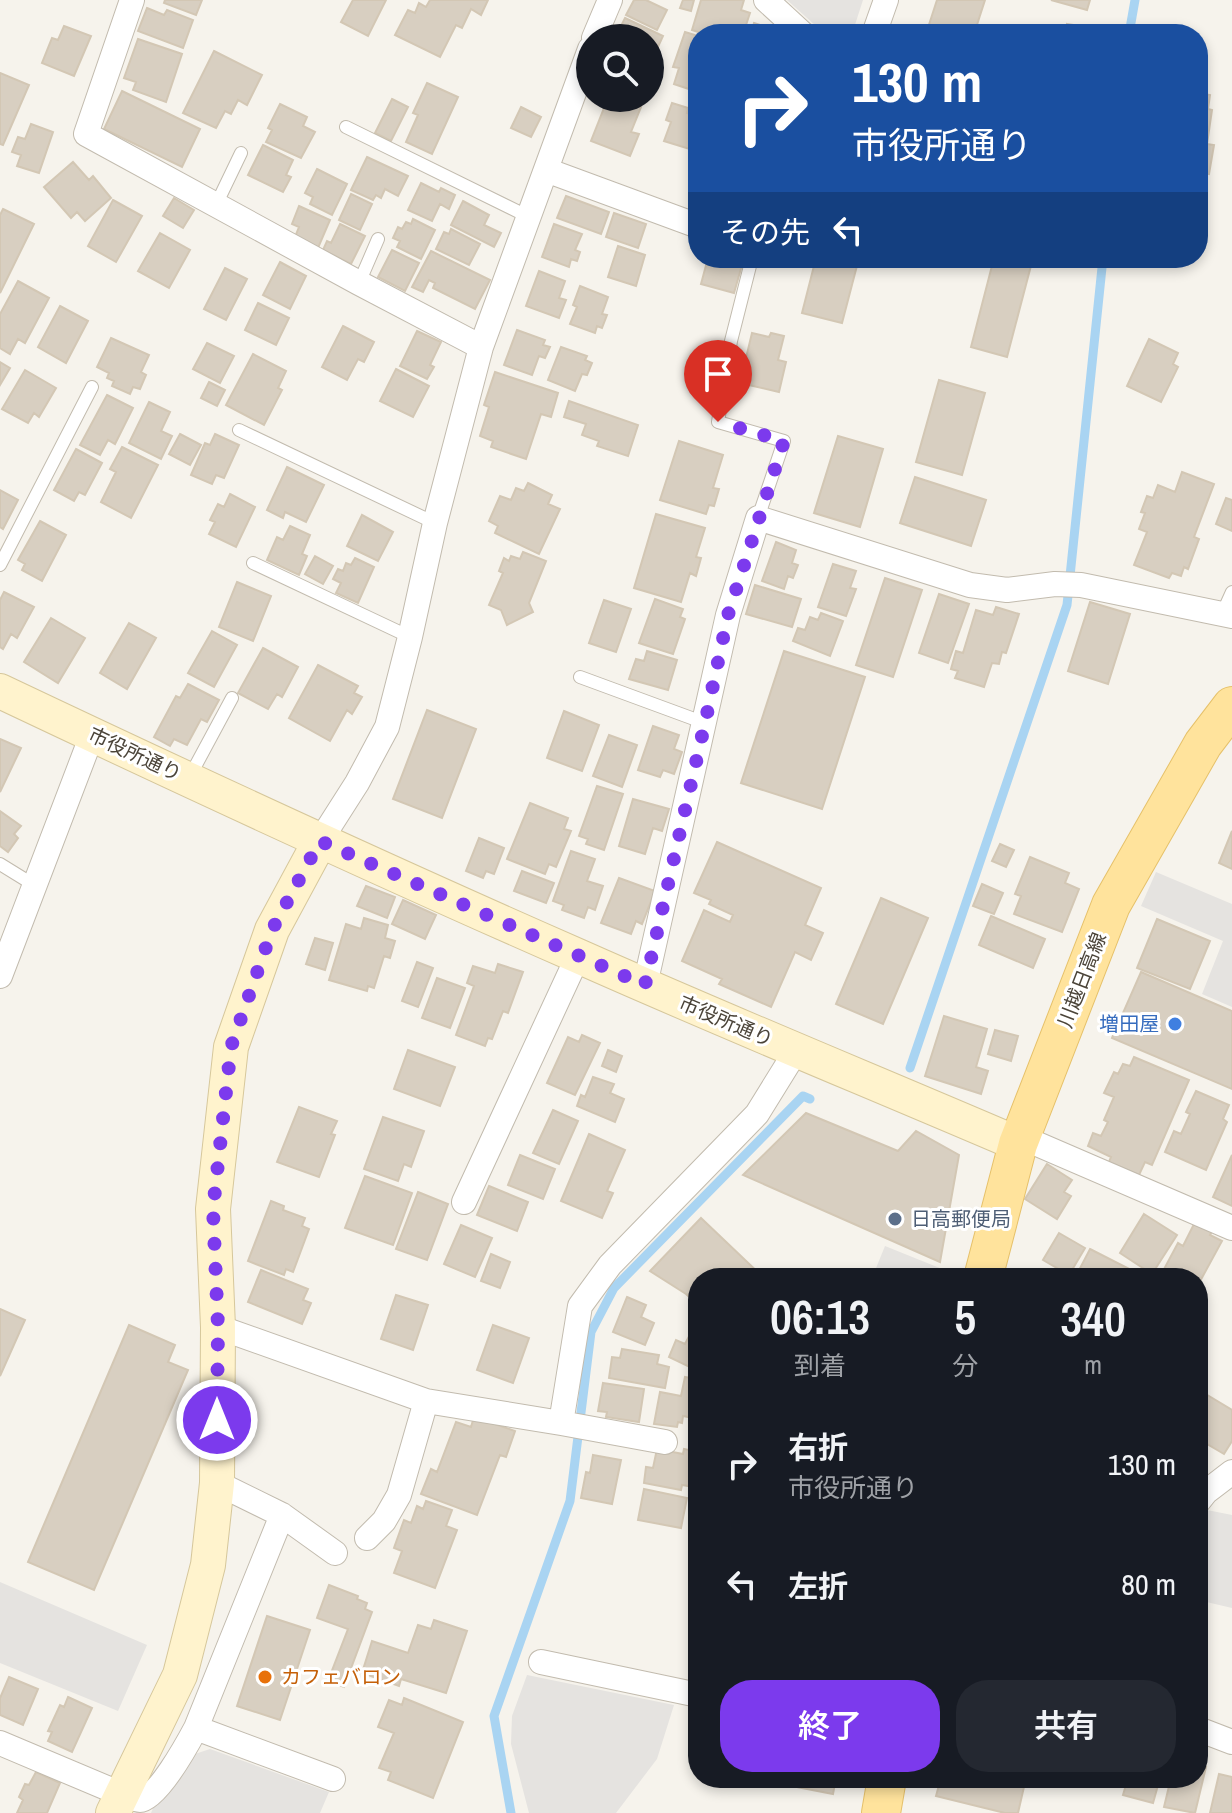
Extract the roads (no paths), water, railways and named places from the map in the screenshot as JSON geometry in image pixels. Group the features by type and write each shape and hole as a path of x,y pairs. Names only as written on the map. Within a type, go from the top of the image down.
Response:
{"main road":[{"name":"川越日高線","path":"986,1268 1019,1141 1111,905 1203,744 1232,706"}],"street":[{"path":"132,0 86,134 481,347"},
{"path":"766,0 792,24"},
{"path":"878,24 886,0"},
{"path":"598,24 603,2"},
{"path":"117,1804 180,1675 208,1565 217,1483 218,1327 213,1209 231,1047 272,930 387,727 481,347 576,93"},
{"path":"546,170 688,222"},
{"path":"645,985 728,615 758,518 970,585 1007,590 1070,584 1229,607"},
{"name":"市役所通り","path":"0,691 320,841 578,956 796,1051 1019,1141"},
{"path":"0,976 92,735"},
{"path":"464,1202 578,956"},
{"path":"561,1423 580,1306 610,1265 757,1114 796,1051"},
{"path":"1019,1141 1232,1228"},
{"path":"218,1327 426,1401 665,1442"},
{"path":"367,1538 384,1521 399,1495 426,1401"},
{"path":"1208,1490 1232,1472"},
{"path":"217,1483 282,1515 335,1553"},
{"path":"0,1743 117,1804 149,1798 180,1759 196,1728 282,1515"},
{"path":"541,1662 688,1693"},
{"path":"196,1728 333,1779"},
{"path":"1208,1733 1232,1742"}],"lane":[{"path":"346,127 529,217"},
{"path":"216,205 241,153"},
{"path":"359,283 378,239"},
{"path":"749,268 731,341 718,422 784,441 758,518"},
{"path":"0,565 92,387"},
{"path":"239,430 435,523"},
{"path":"253,563 410,637"},
{"path":"580,677 705,723"},
{"path":"188,779 232,698"},
{"path":"0,864 34,885"}],"waterway":[{"path":"1131,24 1135,0"},
{"path":"910,1068 1067,605 1102,268"},
{"path":"511,1813 494,1716 570,1501 591,1332 614,1288 803,1096 810,1099"}],"place":[{"name":"増田屋","path":"1175,1024"},
{"name":"日高郵便局","path":"895,1219"},
{"name":"カフェバロン","path":"265,1677"}]}
